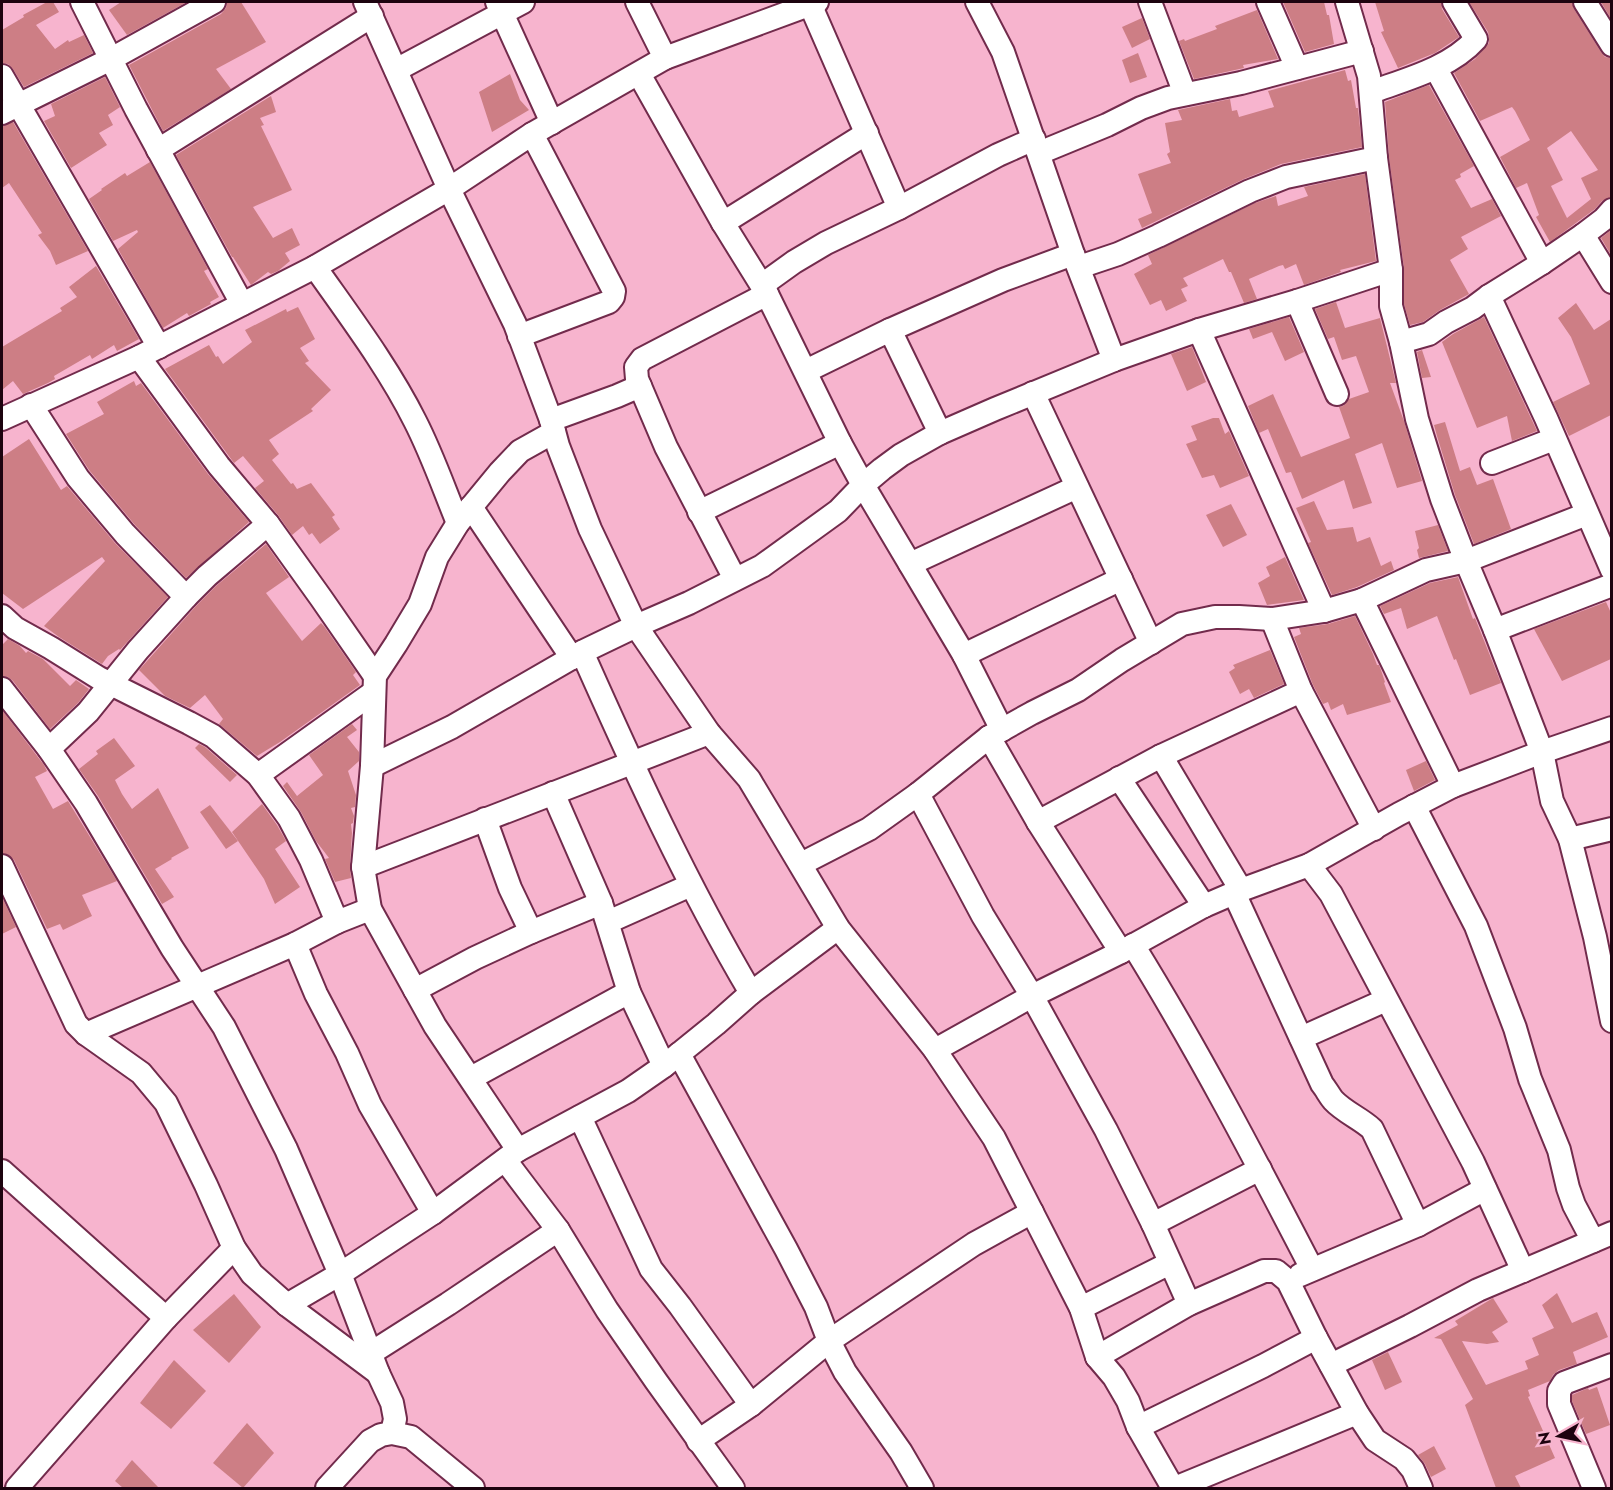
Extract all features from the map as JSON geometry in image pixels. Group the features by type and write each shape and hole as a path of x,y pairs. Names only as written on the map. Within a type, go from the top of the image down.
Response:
{"street":[{"path":"82,2 158,150 242,304"},
{"path":"10,109 111,59 214,2"},
{"path":"396,70 499,7 523,2"},
{"path":"637,2 665,58"},
{"path":"977,2 1003,52 1076,261 1114,360"},
{"path":"1150,2 1185,94"},
{"path":"1268,2 1297,68"},
{"path":"1347,2 1369,75 1376,158 1391,270 1391,306 1417,419 1442,499 1542,752 1552,801 1570,839 1603,934 1611,1021"},
{"path":"1371,92 1436,69 1476,39 1455,2"},
{"path":"1586,2 1611,45"},
{"path":"2,419 149,352 315,267 449,189 532,134 665,58 767,10 813,3 899,208"},
{"path":"499,7 552,123"},
{"path":"158,150 369,9 449,189 515,324 590,530 636,626 709,733 749,780 838,928 935,1050 994,1138 1081,1308 1097,1357 1114,1377 1128,1401 1138,1427 1174,1488 1357,1413"},
{"path":"735,579 666,447 640,386 636,367 642,359 764,290 794,262 826,243 899,208 998,155 1107,126 1141,108 1167,98 1241,83 1362,51"},
{"path":"1436,69 1542,263"},
{"path":"639,74 683,155 764,290 863,485 964,655 996,734 1038,822 1127,949 1174,1011 1240,1130 1312,1269"},
{"path":"2,76 10,109 149,352 219,466 268,524 321,598 374,684 372,766 363,867 370,909 435,1026 471,1078 511,1155 607,1310 733,1488"},
{"path":"723,223 867,133"},
{"path":"519,336 609,302 614,291 532,134"},
{"path":"806,371 890,330 1002,280 1076,261 1118,254 1250,191 1286,177 1376,158"},
{"path":"1401,342 1429,334 1473,308 1583,235 1604,219 1611,210"},
{"path":"1583,235 1611,282"},
{"path":"315,267 382,364 464,515 577,655 670,846 751,993"},
{"path":"372,766 452,727 577,655 762,566 838,511 863,485 902,455 940,433 1114,360 1198,330 1391,270"},
{"path":"1489,296 1611,570"},
{"path":"1297,301 1337,394"},
{"path":"890,330 940,433"},
{"path":"1198,330 1324,611"},
{"path":"258,775 374,684 420,604 437,557 464,515 520,451 553,426 640,386"},
{"path":"1033,393 1151,643"},
{"path":"31,405 78,478 126,534 186,597"},
{"path":"1492,463 1554,439"},
{"path":"699,512 840,443"},
{"path":"910,564 1077,487"},
{"path":"801,864 869,830 996,734 1078,690 1182,624 1215,617 1272,619 1324,611 1362,600 1426,570 1466,561 1587,514"},
{"path":"49,749 79,722 138,650 186,597 268,524"},
{"path":"964,655 1120,579"},
{"path":"1495,630 1611,585"},
{"path":"1362,600 1453,786"},
{"path":"2,616 15,628 111,684 213,736 258,775 289,818 311,860 337,922"},
{"path":"1272,619 1301,691 1374,829"},
{"path":"2,689 49,749 86,803 171,948 225,1027 286,1149 340,1274 392,1403 394,1419 392,1433"},
{"path":"1038,822 1161,756 1301,691"},
{"path":"935,1050 1032,996 1127,949 1204,906 1237,891 1309,865 1453,786 1611,728"},
{"path":"363,867 709,733"},
{"path":"1161,756 1237,891 1322,1084 1332,1099 1372,1129 1418,1225"},
{"path":"1119,778 1204,906"},
{"path":"553,793 604,913 629,992 786,1248 845,1372 901,1452 922,1488"},
{"path":"918,794 983,916 1032,996 1106,1130 1190,1304"},
{"path":"1331,1365 1478,1290 1602,1237 1574,1205 1559,1150 1530,1079 1515,1028 1476,926 1414,806"},
{"path":"485,819 510,888 531,932"},
{"path":"1570,839 1611,829"},
{"path":"1309,865 1331,894 1473,1162 1523,1271"},
{"path":"2,866 76,1024 86,1034 141,1073 166,1103 234,1248 252,1274 287,1305 374,1363"},
{"path":"415,990 531,932 604,913 691,885"},
{"path":"86,1034 198,987 370,909"},
{"path":"287,1305 340,1274 433,1213 511,1155 628,1091 671,1060 751,993 838,928"},
{"path":"295,944 316,994 347,1053 370,1105 433,1213"},
{"path":"471,1078 629,992"},
{"path":"1301,1038 1386,1000"},
{"path":"580,1117 651,1269 751,1405"},
{"path":"1153,1224 1260,1169"},
{"path":"2,1171 166,1318"},
{"path":"1288,1281 1418,1225 1485,1189"},
{"path":"698,1441 751,1405 829,1341 974,1244 1032,1212"},
{"path":"374,1363 448,1304 558,1230"},
{"path":"17,1488 166,1318 234,1248"},
{"path":"1081,1308 1170,1263"},
{"path":"1097,1357 1190,1304 1264,1271 1276,1271 1288,1281 1357,1413 1375,1440 1404,1459 1413,1470 1421,1488"},
{"path":"1138,1427 1316,1338"},
{"path":"1594,1488 1559,1404 1558,1391 1564,1383 1611,1365"},
{"path":"327,1488 370,1440 392,1433 411,1437 473,1488"}],"building":[{"path":"47,2 53,2 59,12 36,25 55,49 68,40 69,42 84,35 93,53 24,87 13,69 8,64 2,63 2,30"},
{"path":"121,2 187,2 127,35 109,10"},
{"path":"227,2 241,2 266,42 216,69 231,89 163,131 129,65 221,14"},
{"path":"1283,2 1324,2 1327,15 1329,15 1334,44 1305,52"},
{"path":"1375,2 1441,2 1442,9 1459,37 1435,53 1398,68 1381,32 1384,31"},
{"path":"1469,2 1572,2 1601,52 1605,57 1611,58 1611,197 1602,201 1595,209 1550,242 1536,217 1539,215 1527,183 1516,188 1500,157 1530,140 1515,111 1512,107 1480,121 1454,73 1475,59 1489,43 1488,32","holes":["1571,131 1598,170 1581,178 1591,199 1567,218 1551,186 1563,180 1547,148"]},
{"path":"1601,2 1611,2 1611,19"},
{"path":"1257,10 1278,59 1243,65 1244,68 1194,79 1179,41 1184,39 1185,41 1217,29 1215,26"},
{"path":"1142,18 1150,39 1132,48 1122,27"},
{"path":"1138,53 1147,77 1130,83 1122,60"},
{"path":"1345,70 1348,81 1351,80 1356,108 1358,108 1362,147 1281,164 1244,179 1142,228 1138,219 1152,213 1138,174 1171,163 1167,154 1170,152 1165,123 1182,120 1178,110 1230,99 1232,111 1237,110 1239,117 1274,107 1268,91"},
{"path":"510,74 520,100 529,110 492,132 479,92"},
{"path":"105,77 120,107 108,115 113,125 99,133 107,145 71,168 44,121 55,116 51,104"},
{"path":"1429,85 1474,166 1460,174 1461,177 1455,180 1471,208 1492,199 1501,216 1461,237 1468,249 1450,260 1469,294 1423,322 1410,325 1404,304 1404,268 1389,157 1385,102"},
{"path":"271,96 276,112 260,118 264,125 261,126 292,190 253,207 273,238 292,228 300,245 285,253 290,261 278,271 271,274 268,272 251,285 232,257 176,155"},
{"path":"13,122 88,251 56,265 50,251 38,235 42,233 9,183 2,188 2,126"},
{"path":"150,162 208,269 204,271 219,297 210,302 211,304 189,316 187,313 163,328 118,249 138,232 137,230 113,241 89,199 125,173 127,176"},
{"path":"1365,174 1376,261 1340,270 1341,272 1304,285 1296,264 1285,269 1283,265 1279,266 1249,279 1257,299 1244,303 1223,259 1183,278 1188,286 1181,289 1187,301 1166,311 1161,300 1150,305 1134,274 1152,264 1148,255 1255,203 1276,196 1278,206 1308,196 1304,187"},
{"path":"1611,230 1611,255 1601,238"},
{"path":"96,266 139,339 117,351 114,345 92,359 90,355 54,376 55,379 23,394 13,381 2,390 2,347 62,311 60,308 77,297 69,287"},
{"path":"1336,302 1345,328 1380,318 1396,383 1390,383 1422,481 1397,488 1382,443 1355,454 1372,503 1353,509 1344,480 1302,499 1291,472 1286,473 1268,429 1259,433 1248,406 1273,394 1301,457 1350,438 1339,407 1349,399 1369,392 1356,356 1342,360 1334,337 1328,339 1315,309"},
{"path":"1576,303 1594,330 1611,319 1611,415 1569,436 1553,402 1590,384 1571,337 1558,318"},
{"path":"298,307 315,339 300,348 309,361 305,363 331,390 311,409 313,411 269,440 279,454 272,460 291,484 293,483 297,489 311,483 335,515 332,517 340,529 320,544 312,533 309,535 303,526 292,535 255,488 264,481 243,456 234,463 165,369 209,345 223,364 252,342 245,330 286,309 287,312"},
{"path":"1289,317 1304,352 1285,361 1272,332 1253,339 1249,329"},
{"path":"1484,317 1537,431 1512,441 1507,416 1477,428 1442,342"},
{"path":"1192,347 1206,382 1187,391 1171,354"},
{"path":"1422,350 1431,377 1422,378 1417,352"},
{"path":"134,381 136,386 141,383 208,474 249,522 186,578 135,525 89,470 66,434 104,414 97,402"},
{"path":"1219,418 1225,434 1229,431 1249,476 1220,488 1214,475 1202,478 1186,444 1197,440 1191,426"},
{"path":"1445,422 1460,471 1470,467 1477,485 1493,479 1511,529 1474,544 1455,495 1434,425"},
{"path":"29,439 61,490 67,486 115,543 168,597 120,650 108,656 102,664 44,626 105,561 102,557 23,609 2,593 2,457"},
{"path":"1314,501 1327,530 1353,527 1357,542 1370,537 1381,566 1391,561 1394,570 1357,587 1332,595 1308,543 1311,542 1296,508"},
{"path":"1231,504 1247,535 1223,547 1206,515"},
{"path":"1438,525 1448,551 1419,558 1415,531"},
{"path":"266,544 289,577 266,593 302,641 321,623 356,672 353,675 360,685 257,756 219,724 223,719 205,695 190,708 165,696 139,670 216,586"},
{"path":"1285,557 1304,600 1267,605 1258,583 1270,576 1266,567"},
{"path":"1458,577 1473,619 1475,618 1501,683 1470,695 1437,616 1407,629 1401,608 1384,614 1380,606 1430,583"},
{"path":"1606,602 1611,613 1611,659 1562,681 1534,629"},
{"path":"1355,616 1379,665 1391,702 1347,715 1343,704 1331,710 1328,702 1323,704 1294,637 1301,634 1299,628 1328,624"},
{"path":"8,639 20,646 26,653 28,651 43,659 70,686 76,680 89,689 78,703 50,729 13,681 2,676 2,645"},
{"path":"1270,650 1284,684 1254,698 1249,689 1240,694 1229,672 1235,668 1233,665"},
{"path":"2,710 44,765 47,771 35,777 53,809 68,801 117,881 82,895 92,916 63,930 60,924 47,929 14,860 2,853"},
{"path":"352,724 357,730 347,737 359,752 359,761 348,771 356,795 355,807 351,808 354,816 351,824 351,878 335,882 325,859 329,858 316,841 301,812 283,786 287,782 297,796 323,775 309,755"},
{"path":"114,738 135,766 115,780 132,809 158,788 189,848 155,869 174,897 162,904 98,796 79,769 98,754 96,751"},
{"path":"199,744 237,775 230,782 195,748"},
{"path":"1426,761 1435,780 1414,791 1406,770"},
{"path":"262,804 286,841 275,849 300,887 275,904 264,879 232,832"},
{"path":"210,805 238,841 226,849 200,812"},
{"path":"2,897 16,927 2,934"},
{"path":"1557,1293 1572,1323 1597,1312 1608,1337 1573,1352 1577,1364 1559,1370 1550,1381 1528,1390 1530,1396 1528,1397 1555,1458 1515,1476 1521,1488 1496,1488 1465,1405 1473,1399 1441,1339 1434,1338 1458,1325 1455,1321 1493,1298 1508,1322 1492,1332 1499,1342 1487,1344 1462,1341 1486,1385 1528,1369 1525,1361 1539,1355 1532,1338 1554,1328 1542,1305"},
{"path":"234,1294 261,1327 229,1363 193,1330"},
{"path":"1388,1352 1402,1382 1385,1390 1372,1360"},
{"path":"174,1360 206,1391 171,1429 140,1403"},
{"path":"1597,1387 1610,1425 1586,1434 1572,1401 1572,1395"},
{"path":"247,1423 274,1453 243,1488 213,1463"},
{"path":"1434,1446 1446,1469 1431,1477 1418,1455"},
{"path":"132,1460 159,1488 123,1488 115,1481"}]}
